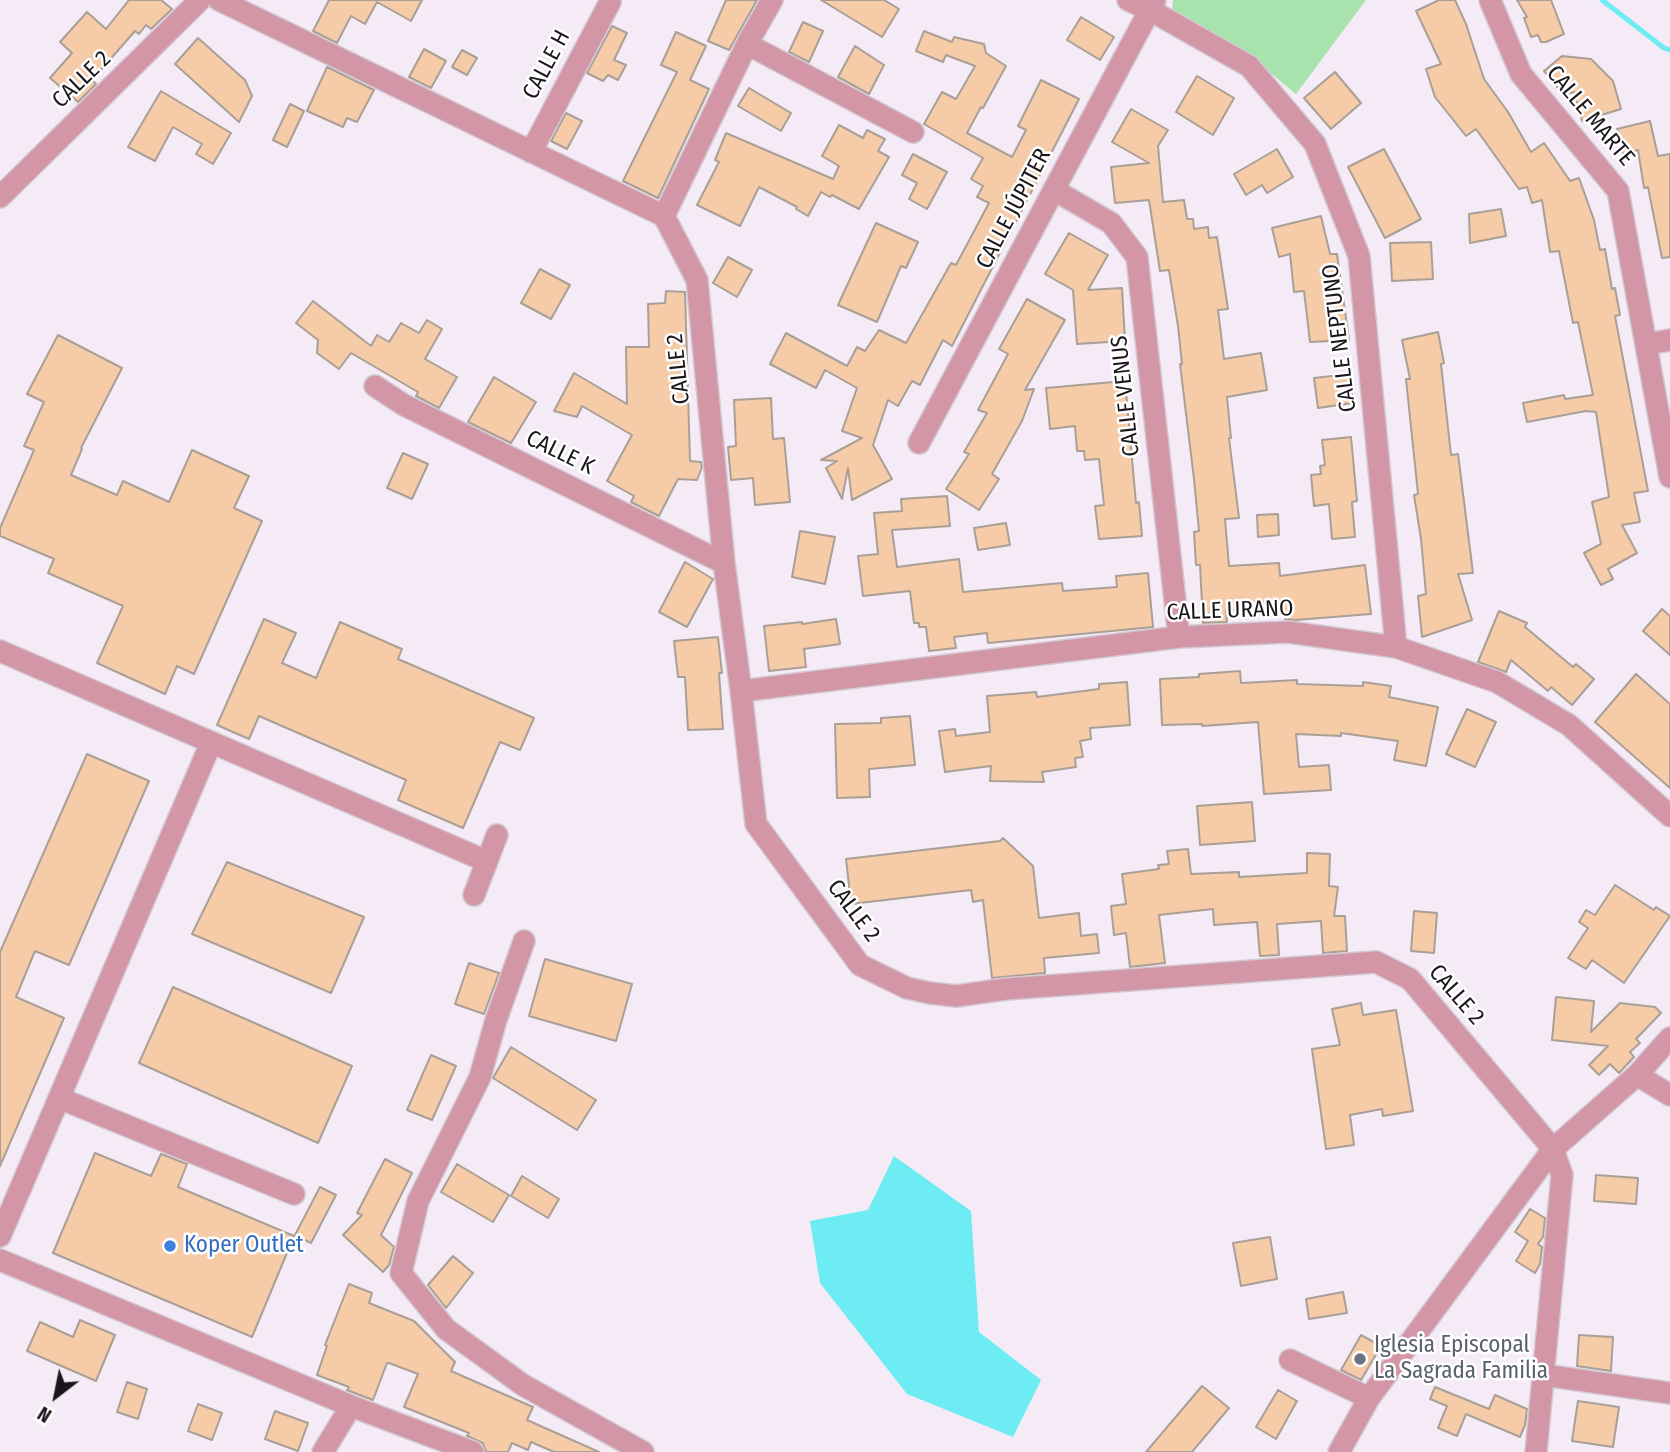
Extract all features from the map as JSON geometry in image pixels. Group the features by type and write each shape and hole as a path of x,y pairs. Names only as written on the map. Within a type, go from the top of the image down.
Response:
{"street":[{"name":"CALLE 2","path":"0,197 200,0"},
{"path":"219,0 664,216 747,44 772,0"},
{"name":"CALLE NEPTUNO","path":"1128,0 1153,5 1249,66 1315,144 1359,256 1396,646"},
{"name":"CALLE MARTE","path":"1490,0 1521,74 1618,191 1670,477"},
{"name":"CALLE H","path":"531,152 610,2"},
{"name":"CALLE JÚPITER","path":"919,443 1153,5"},
{"path":"747,44 913,132"},
{"name":"CALLE VENUS","path":"1054,190 1111,223 1136,257 1179,637"},
{"name":"CALLE 2","path":"664,216 697,280 724,563 756,824 860,965 907,988 956,996 1006,989 1376,962 1410,979 1553,1149"},
{"path":"1647,344 1670,340"},
{"name":"CALLE K","path":"375,386 426,417 724,563"},
{"name":"CALLE URANO","path":"741,691 1179,637 1288,632 1396,646 1497,682 1569,725 1670,816"},
{"path":"0,651 486,861"},
{"path":"0,1236 211,743"},
{"path":"474,895 497,835"},
{"path":"524,942 496,1020 480,1077 418,1201 401,1273 446,1329 523,1385 643,1452"},
{"path":"1339,1452 1369,1398 1553,1149 1636,1075 1670,1038"},
{"path":"1636,1075 1670,1095"},
{"path":"59,1098 294,1194"},
{"path":"1536,1452 1562,1175 1553,1149"},
{"path":"0,1260 351,1406 473,1452"},
{"path":"1290,1360 1369,1398"},
{"path":"1544,1375 1670,1393"},
{"path":"323,1452 351,1406"}],"green space":[{"path":"1173,0 1366,0 1296,94 1267,70 1175,16 1172,10"}],"water":[{"path":"894,1156 971,1211 979,1332 1041,1380 1013,1437 907,1394 820,1283 810,1221 868,1210"}],"building":[{"path":"129,0 161,0 172,9 151,29 146,25 139,34 135,31 92,80 96,84 78,102 50,78 72,53 60,42 87,12 106,29"},
{"path":"329,0 422,0 411,21 377,2 365,24 351,16 337,43 313,31"},
{"path":"726,0 757,0 729,50 708,41"},
{"path":"821,0 884,0 899,9 882,37"},
{"path":"1439,0 1455,0 1484,79 1508,112 1531,152 1544,143 1570,181 1579,178 1594,220 1600,250 1605,249 1620,315 1615,316 1648,491 1634,493 1640,522 1622,525 1637,553 1608,569 1613,579 1601,585 1584,553 1601,544 1592,502 1609,497 1596,412 1586,411 1527,422 1523,403 1564,395 1565,399 1593,395 1578,322 1573,323 1559,251 1550,252 1542,200 1532,203 1527,187 1519,189 1476,129 1466,136 1435,97 1426,69 1441,64 1416,11"},
{"path":"1517,0 1551,0 1564,34 1546,42 1541,42 1538,35 1531,37 1524,18 1527,17"},
{"path":"1081,17 1114,37 1100,60 1067,40"},
{"path":"803,22 823,31 809,62 789,52"},
{"path":"612,26 627,33 614,60 626,65 618,80 608,75 603,81 587,73"},
{"path":"924,31 952,42 954,37 984,44 986,53 1006,66 967,133 1012,157 1026,130 1018,126 1041,80 1079,99 952,346 943,340 920,385 912,381 898,406 888,400 873,445 892,479 852,500 848,468 842,499 826,468 837,461 821,460 862,438 842,431 857,388 825,370 816,388 770,364 786,333 847,366 857,347 865,351 879,330 906,343 951,263 956,265 989,203 977,197 983,186 971,179 983,158 924,124 942,92 956,99 975,66 946,55 943,62 916,51"},
{"path":"676,32 706,46 690,80 709,89 658,198 623,181 677,72 661,65"},
{"path":"198,38 245,80 252,96 239,122 175,64"},
{"path":"855,46 884,65 869,94 838,77"},
{"path":"424,49 446,61 431,88 409,77"},
{"path":"462,50 477,58 467,75 452,67"},
{"path":"1562,56 1591,59 1613,81 1621,109 1582,121 1574,92 1564,95 1544,71"},
{"path":"327,67 374,90 357,122 347,118 343,127 307,111"},
{"path":"1335,72 1361,103 1331,129 1304,98"},
{"path":"1197,76 1234,98 1213,135 1176,112"},
{"path":"749,88 791,113 781,131 738,106"},
{"path":"161,91 231,133 213,164 196,154 202,144 173,127 155,161 128,147"},
{"path":"290,104 304,111 287,147 273,140"},
{"path":"1131,109 1168,130 1158,146 1163,202 1184,200 1187,219 1193,219 1194,229 1208,227 1209,238 1217,237 1228,309 1218,310 1224,359 1261,353 1267,390 1227,397 1239,518 1225,519 1229,566 1279,563 1280,576 1365,565 1371,614 1295,620 1285,619 1283,608 1226,611 1227,622 1203,623 1200,565 1196,565 1194,532 1199,531 1194,479 1178,326 1169,270 1160,271 1149,200 1115,203 1111,167 1149,163 1112,142"},
{"path":"566,113 582,121 567,149 551,141"},
{"path":"1650,121 1658,156 1670,154 1670,257 1662,258 1648,187 1644,188 1638,150 1623,154 1617,129"},
{"path":"839,125 863,138 867,130 885,139 878,151 889,157 859,209 821,192 808,216 796,209 797,207 759,187 740,226 697,205 719,162 715,160 726,133 833,179 839,166 822,156"},
{"path":"1277,149 1293,177 1267,193 1262,185 1246,195 1234,174"},
{"path":"1384,149 1421,219 1385,238 1348,167"},
{"path":"913,154 947,172 927,209 909,199 917,183 902,175"},
{"path":"1501,209 1506,236 1470,243 1469,214"},
{"path":"1321,216 1330,254 1337,254 1349,340 1310,342 1304,291 1294,292 1290,254 1279,257 1272,228"},
{"path":"876,223 918,242 906,268 901,266 877,322 838,305"},
{"path":"1069,233 1108,255 1088,290 1122,288 1125,341 1077,344 1073,290 1045,274"},
{"path":"1431,242 1433,279 1392,281 1390,243"},
{"path":"728,257 752,270 737,297 713,283"},
{"path":"540,269 570,285 551,319 521,303"},
{"path":"666,291 685,292 690,461 701,462 702,467 697,480 678,479 659,516 631,502 634,496 607,481 632,435 582,406 577,417 554,411 574,373 627,404 626,347 649,347 648,304 665,303"},
{"path":"1027,299 1065,320 1025,390 1034,389 1022,421 992,474 999,479 979,510 946,489 969,454 964,452 987,413 978,410 1008,354 999,349"},
{"path":"313,301 371,346 377,335 389,342 401,323 419,333 427,320 442,329 425,359 457,377 439,408 416,396 418,392 351,353 339,369 317,353 318,340 296,323"},
{"path":"1438,332 1444,363 1441,364 1451,455 1458,454 1473,573 1458,574 1472,620 1422,637 1418,596 1426,594 1414,495 1418,494 1406,379 1410,379 1402,340"},
{"path":"58,335 122,368 81,448 71,475 117,495 123,481 169,502 192,450 249,476 234,508 262,521 194,674 177,666 165,694 97,663 123,606 48,573 54,559 0,536 0,528 34,450 24,446 44,402 27,394"},
{"path":"1349,374 1353,403 1318,408 1314,378"},
{"path":"494,377 536,402 511,443 468,422"},
{"path":"1125,381 1136,503 1139,502 1142,536 1099,539 1095,506 1104,505 1099,459 1085,460 1084,451 1077,451 1075,426 1050,429 1046,388"},
{"path":"771,398 773,439 784,438 790,502 755,505 753,478 731,480 728,447 736,446 734,400"},
{"path":"1351,437 1357,501 1352,502 1355,537 1332,539 1329,504 1314,506 1311,475 1321,474 1320,466 1325,465 1322,440"},
{"path":"403,453 428,464 412,499 387,488"},
{"path":"947,496 950,526 892,530 897,567 959,559 963,592 1062,583 1063,591 1117,587 1116,576 1148,573 1153,627 988,643 987,633 954,637 956,648 929,651 926,627 919,627 919,623 914,623 910,591 863,596 858,556 878,554 874,513 902,511 901,499"},
{"path":"1278,514 1279,535 1258,537 1257,515"},
{"path":"1006,523 1010,545 978,550 974,528"},
{"path":"800,531 835,537 825,584 792,577"},
{"path":"685,562 713,579 687,627 659,612"},
{"path":"1662,609 1670,616 1670,655 1643,631"},
{"path":"1499,611 1527,623 1525,627 1573,667 1576,664 1594,679 1572,705 1551,687 1548,691 1511,660 1506,672 1478,662"},
{"path":"264,619 296,633 282,663 316,678 340,622 402,649 398,659 534,718 520,750 500,742 463,828 398,800 406,780 259,716 249,739 217,725"},
{"path":"836,619 840,644 804,649 806,667 769,671 764,626"},
{"path":"718,637 723,729 688,730 685,677 678,677 674,641"},
{"path":"1240,671 1241,683 1297,680 1297,684 1363,686 1363,682 1391,686 1389,697 1438,707 1426,766 1394,760 1398,741 1341,733 1341,736 1296,734 1299,767 1329,765 1331,790 1264,794 1258,722 1202,726 1162,725 1160,679"},
{"path":"1636,674 1670,704 1670,788 1595,722"},
{"path":"1127,682 1130,725 1090,728 1091,739 1080,741 1083,757 1075,758 1076,767 1042,772 1044,782 990,781 991,766 945,772 939,731 955,729 956,736 990,732 987,696 1036,692 1037,697 1099,689 1099,684"},
{"path":"1467,709 1496,722 1475,767 1446,754"},
{"path":"910,716 915,765 869,769 870,797 837,798 835,724 881,723 881,718"},
{"path":"87,754 149,781 69,965 35,951 16,997 64,1018 0,1166 0,952"},
{"path":"1252,802 1255,841 1200,845 1197,806"},
{"path":"1003,838 1033,866 1039,918 1079,913 1081,936 1097,934 1099,953 1044,958 1045,973 992,978 983,900 973,902 971,890 851,904 846,859 1000,841"},
{"path":"1188,849 1191,874 1239,872 1239,877 1307,873 1307,853 1330,854 1329,886 1338,887 1334,916 1345,916 1347,951 1323,953 1321,921 1277,924 1279,955 1260,956 1257,922 1214,925 1213,909 1159,915 1165,963 1130,967 1126,933 1114,935 1111,906 1126,904 1122,874 1159,869 1158,865 1169,864 1167,851"},
{"path":"227,862 364,917 331,993 192,934"},
{"path":"1615,885 1654,910 1656,907 1670,916 1624,983 1592,960 1586,969 1568,958 1588,928 1579,922 1586,910 1595,915"},
{"path":"1414,911 1437,913 1434,953 1411,951"},
{"path":"545,959 632,984 616,1041 529,1016"},
{"path":"469,963 499,973 484,1014 455,1004"},
{"path":"173,987 352,1066 318,1143 139,1063"},
{"path":"1556,997 1594,1001 1591,1032 1620,1003 1655,1007 1661,1013 1636,1039 1640,1043 1630,1052 1634,1057 1619,1073 1610,1064 1599,1075 1589,1065 1608,1046 1552,1040"},
{"path":"1361,1003 1363,1015 1396,1010 1413,1111 1383,1116 1382,1109 1350,1115 1354,1145 1326,1149 1312,1049 1340,1045 1332,1009"},
{"path":"511,1047 596,1100 577,1130 493,1078"},
{"path":"431,1055 456,1066 432,1120 407,1110"},
{"path":"95,1153 151,1176 161,1154 187,1164 178,1187 294,1236 252,1337 53,1253"},
{"path":"385,1159 412,1173 381,1235 394,1247 389,1265 383,1272 343,1235 362,1215 357,1213"},
{"path":"457,1164 509,1195 493,1222 441,1192"},
{"path":"1596,1175 1638,1178 1636,1204 1594,1201"},
{"path":"522,1176 559,1199 548,1218 511,1196"},
{"path":"320,1187 336,1195 311,1243 295,1235"},
{"path":"1530,1209 1545,1218 1543,1237 1538,1244 1542,1247 1540,1264 1535,1273 1516,1261 1528,1241 1515,1232"},
{"path":"1270,1237 1277,1279 1241,1286 1233,1243"},
{"path":"453,1256 473,1273 446,1308 428,1285"},
{"path":"349,1284 372,1293 369,1303 414,1321 455,1362 451,1371 533,1407 527,1420 599,1452 554,1452 531,1442 528,1450 512,1443 508,1452 486,1452 483,1443 467,1436 469,1433 404,1407 418,1374 389,1363 373,1400 317,1375 327,1346 325,1345"},
{"path":"1343,1292 1347,1313 1309,1319 1306,1299"},
{"path":"80,1320 115,1335 96,1381 27,1351 40,1322 73,1337"},
{"name":"Iglesia Episcopal La Sagrada Familia","path":"1361,1335 1381,1346 1361,1380 1341,1370"},
{"path":"1579,1335 1613,1337 1611,1371 1577,1366"},
{"path":"127,1382 147,1389 138,1419 117,1412"},
{"path":"1202,1386 1229,1408 1192,1452 1146,1452"},
{"path":"1435,1387 1489,1409 1495,1395 1527,1409 1520,1437 1466,1414 1457,1436 1438,1428 1447,1406 1430,1399"},
{"path":"1278,1390 1297,1401 1276,1439 1256,1427"},
{"path":"1578,1401 1619,1407 1613,1447 1572,1441"},
{"path":"198,1404 222,1413 212,1440 188,1431"},
{"path":"275,1411 308,1423 298,1451 265,1439"}],"waterway":[{"path":"1602,0 1670,50"}],"place":[{"name":"Koper Outlet","path":"170,1246"},
{"name":"Iglesia Episcopal La Sagrada Familia","path":"1360,1359"}]}
